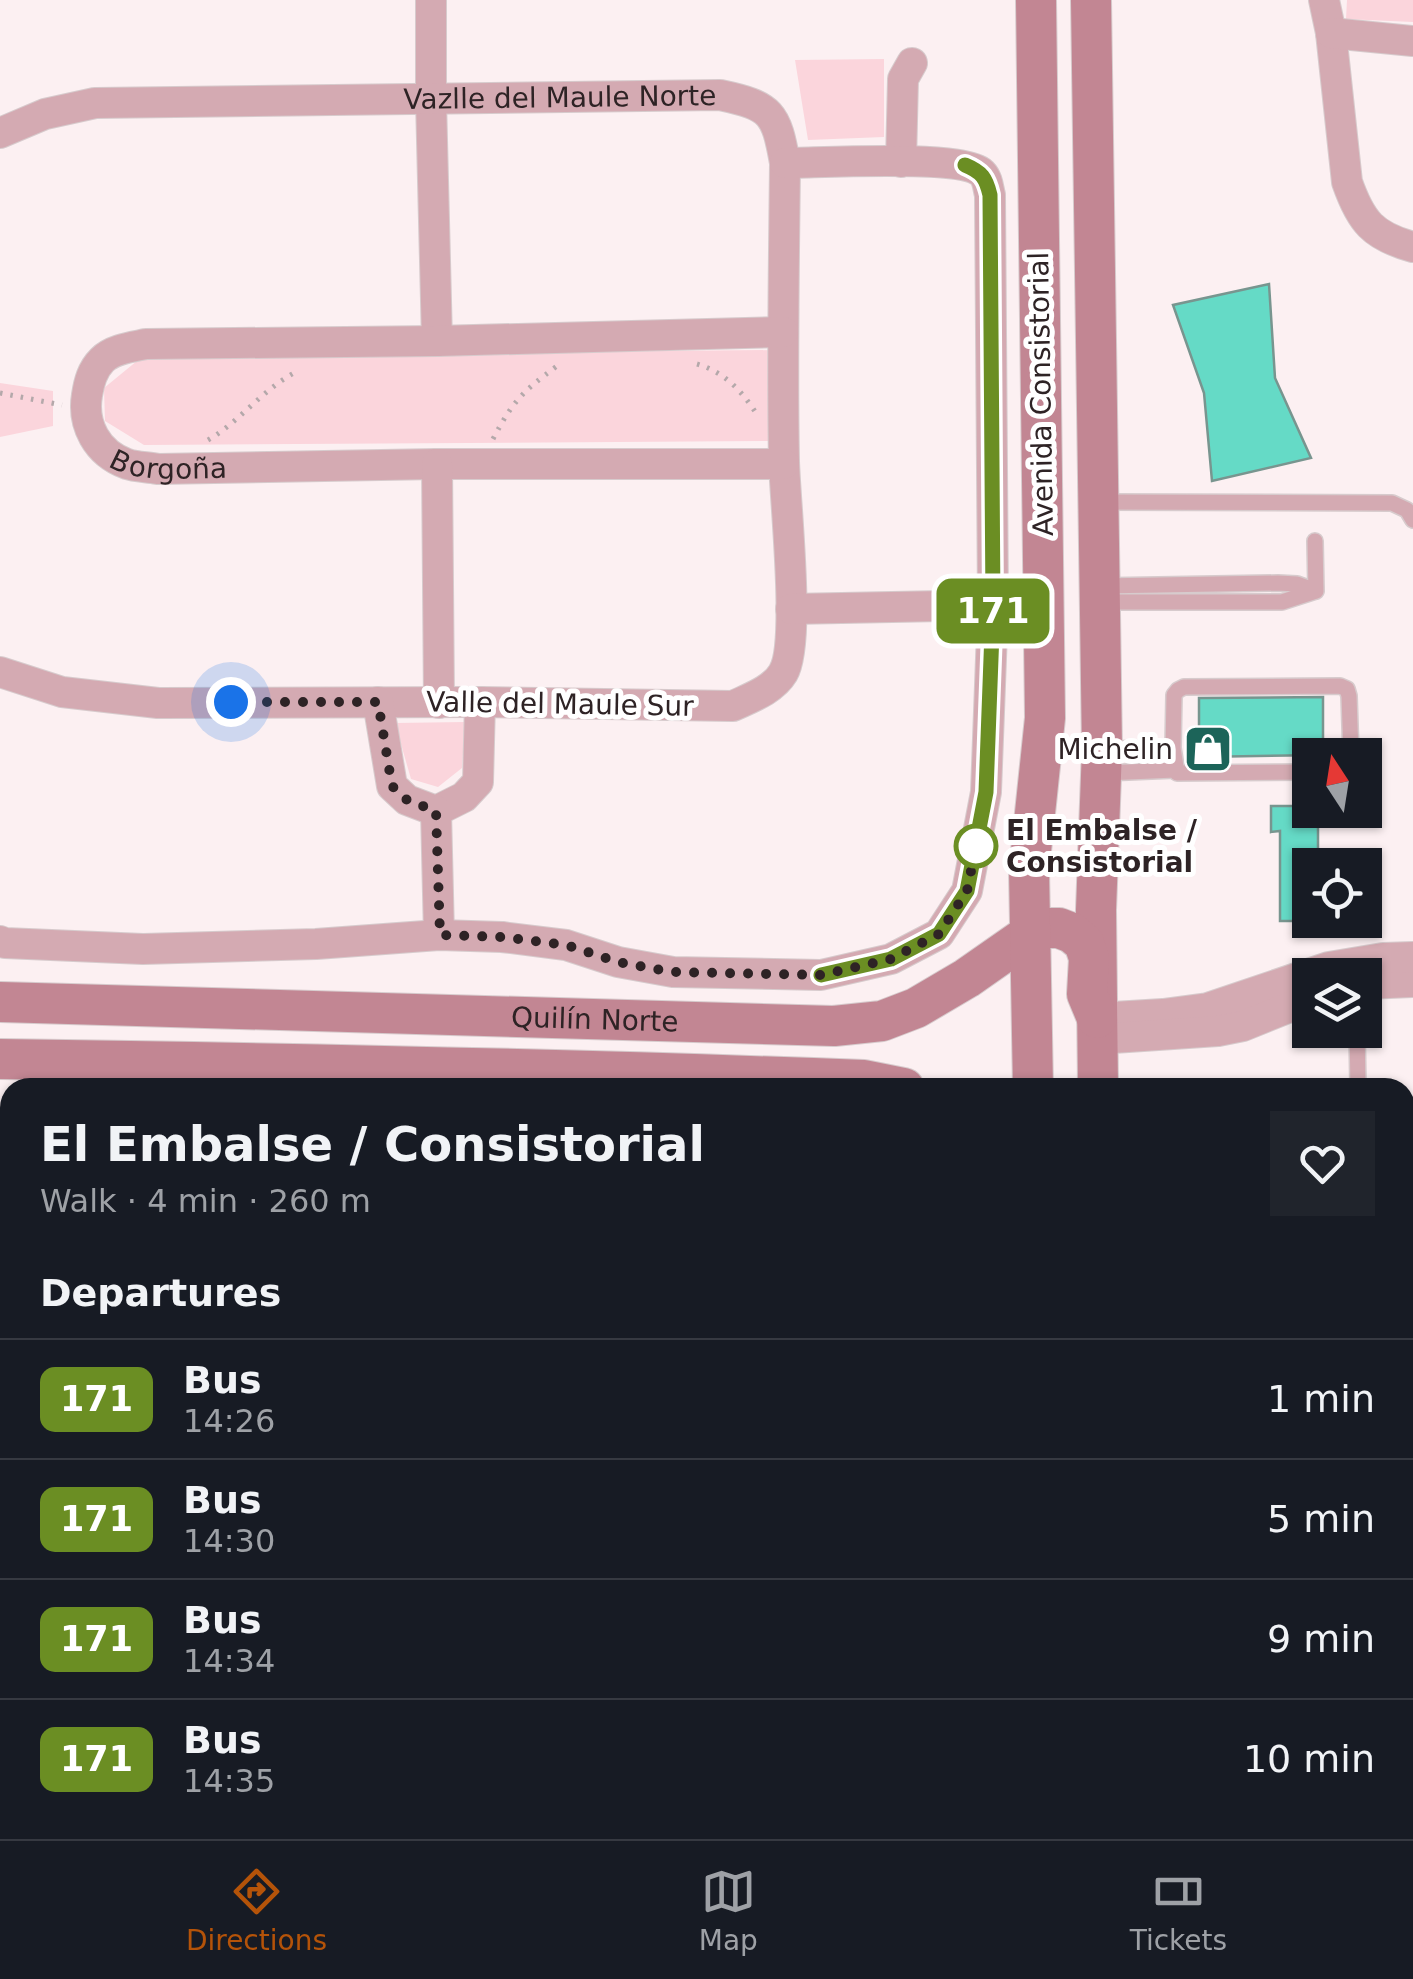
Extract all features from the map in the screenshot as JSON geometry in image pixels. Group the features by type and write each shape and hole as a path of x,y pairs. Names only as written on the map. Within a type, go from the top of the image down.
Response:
{"main road":[{"name":"Avenida Consistorial","path":"1033,1078 1030,870 1045,718 1036,0"},
{"name":"Avenida Consistorial","path":"1091,0 1101,761 1096,910 1098,1078"},
{"path":"1030,934 1058,928 1084,943 1089,958 1087,994 1097,1028"},
{"name":"Quilín Norte","path":"0,1002 834,1026 882,1021 916,1008 1030,934"},
{"name":"Quilín Norte","path":"0,1059 381,1076 538,1078"}],"street":[{"path":"431,0 437,340"},
{"path":"1324,0 1332,33 1347,182 1355,206 1382,237 1413,247"},
{"path":"1332,33 1413,41"},
{"path":"900,162 903,79 912,62"},
{"name":"Vazlle del Maule Norte","path":"0,133 46,114 95,103 720,95 750,101 772,116 780,134 785,164 784,464"},
{"path":"0,940 144,949 316,944 440,935 502,937 566,945 618,962 672,972 821,975 891,959 939,934 967,891 986,792 993,605 990,195 980,172 965,165 785,164"},
{"name":"Borgoña","path":"783,332 146,344 103,358 90,377 85,409 90,431 104,451 128,464 158,469 784,464"},
{"path":"437,464 439,703"},
{"name":"Valle del Maule Sur","path":"0,672 62,692 158,703 733,706 765,690 783,674 790,655 784,464"},
{"path":"791,609 993,605"},
{"path":"378,702 392,786 407,800 436,811 464,797 478,782 480,702"},
{"path":"436,811 440,935"},
{"path":"1382,958 1413,957"},
{"path":"1382,977 1413,982"},
{"path":"1097,1028 1208,1008 1292,978"},
{"path":"1097,1028 1218,1031 1244,1026 1292,1006"}],"lane":[{"path":"1097,502 1392,503 1408,510 1413,520"},
{"path":"1098,594 1282,602 1316,591 1315,541"},
{"path":"1175,770 1174,696 1184,687 1340,686 1350,696 1351,738"},
{"path":"1101,761 1173,748"},
{"path":"1101,761 1181,774 1292,772"},
{"path":"1357,1048 1358,1078"}],"path":[{"path":"480,464 510,408 525,390 569,357"},
{"path":"694,363 709,367 732,382 753,407 784,464"},
{"path":"205,442 221,433 283,378 304,368"},
{"path":"0,393 85,409"}],"shaded area":[{"path":"1347,0 1413,0 1413,22 1346,19"},
{"path":"884,59 884,137 808,140 795,60"},
{"path":"776,350 777,441 144,445 105,421 104,388 143,356"},
{"path":"0,383 53,391 53,426 0,437"},
{"path":"465,722 462,768 438,787 411,779 395,723"}],"building":[{"path":"1269,284 1275,378 1311,458 1212,481 1204,393 1173,305"},
{"path":"1323,697 1323,738 1292,738 1292,756 1199,757 1199,698"},
{"path":"1271,806 1292,806 1292,828 1318,828 1318,848 1292,848 1292,921 1280,921 1280,831 1271,832"}],"bus line":[{"name":"171","path":"821,975 891,959 939,934 967,891 986,792 993,605 990,195 980,172 965,165"}],"place":[{"name":"Michelin","path":"1208,749"},
{"name":"El Embalse / Consistorial","path":"976,846"}],"route":[{"path":"231,702 378,702 392,786 407,800 436,811 440,935 566,945 618,962 672,972 821,975 891,959 939,934 967,891 976,846"}]}
